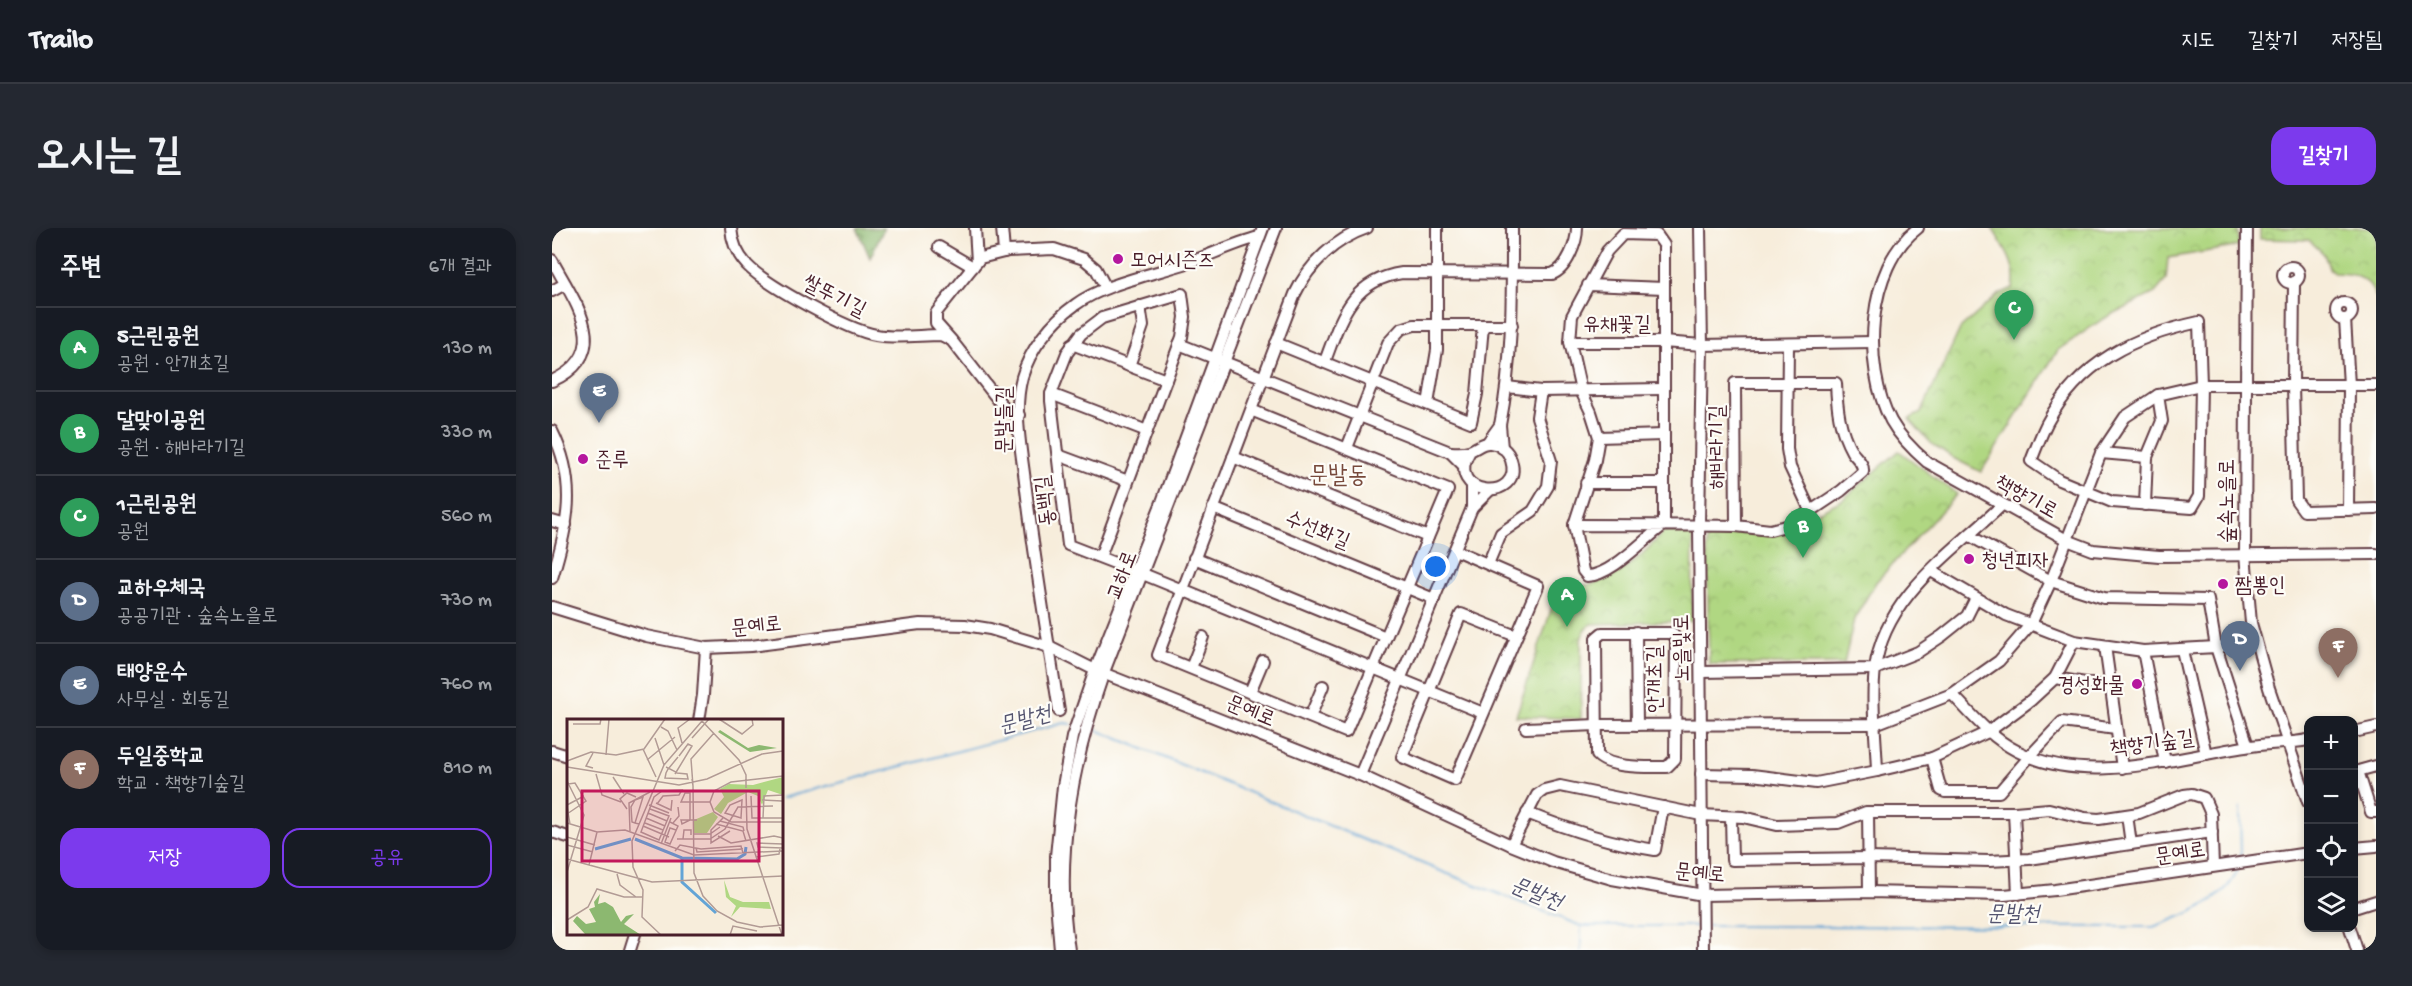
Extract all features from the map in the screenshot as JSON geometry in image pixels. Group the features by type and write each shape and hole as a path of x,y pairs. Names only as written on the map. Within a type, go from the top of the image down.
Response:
{"street":[{"name":"쌀뚜기길","path":"731,228 732,241 739,255 749,267 774,285 819,311 862,331 877,335 940,334 952,341"},
{"path":"975,228 975,264"},
{"path":"1002,228 1004,252"},
{"name":"교하로","path":"1060,950 1056,902 1057,837 1063,786 1085,711 1220,361 1276,228"},
{"path":"1251,410 1448,490 1346,732 1158,655 1295,294 1306,274 1331,248 1367,228"},
{"path":"1428,404 1436,365 1437,228"},
{"path":"1503,448 1487,443 1470,451 1464,466 1465,473 1472,484 1480,489 1490,490 1502,486 1511,474 1511,458 1503,448 1500,425 1507,387 1512,325 1512,228"},
{"path":"1325,361 1344,312 1363,289 1382,278 1391,275 1437,273 1558,272 1574,245 1577,228"},
{"name":"노을빛로","path":"1700,228 1702,950"},
{"name":"책향기로","path":"1918,228 1898,250 1885,273 1876,302 1873,342 1875,371 1884,404 1892,422 1912,449 1935,467 2067,540 2093,550 2159,556 2376,554"},
{"name":"숲속노을로","path":"2247,228 2245,554 2251,623 2304,789"},
{"name":"교하로","path":"1220,361 1261,233"},
{"name":"문발들길","path":"1059,711 1031,530 1018,415 1022,376 1039,342 1075,305 1106,288 1193,261 1261,233"},
{"name":"유채꽃길","path":"1599,437 1581,391 1570,342 1572,316 1607,251 1623,234 1657,235 1664,245 1662,389 1664,525"},
{"path":"939,247 975,264"},
{"path":"1018,415 1006,410 936,323 936,313 980,258 1004,252 1054,249 1084,259 1096,269 1106,288"},
{"path":"552,260 585,322 585,345 579,361 574,369 552,381"},
{"path":"2294,282 2293,386 2296,500 2304,511 2376,509"},
{"path":"552,291 565,284"},
{"name":"유채꽃길","path":"1588,285 1664,288"},
{"name":"동백길","path":"1100,558 1179,345 1185,317 1182,294 1102,318 1087,329 1067,353 1052,394 1068,545 1100,558 1139,572"},
{"path":"1130,366 1143,326 1140,306"},
{"path":"2346,319 2349,385 2348,510"},
{"path":"2199,322 2201,385 2199,496 2192,508 2112,502 2085,492 2059,480 2031,461 2047,422 2080,377 2126,345 2164,330 2199,322"},
{"path":"1347,448 1388,343 1396,332 1406,326 1512,325"},
{"path":"1276,342 1471,422 1477,394 1483,326"},
{"name":"유채꽃길","path":"1570,342 1663,342 1702,345"},
{"path":"1702,345 1873,342"},
{"path":"1072,345 1166,380"},
{"path":"1179,345 1263,376 1450,452 1464,466"},
{"path":"1788,345 1787,448 1790,467 1810,510"},
{"name":"해바라기길","path":"1700,525 1770,530 1790,525 1841,491 1863,472 1863,465 1853,453 1838,420 1836,382 1735,383 1736,526"},
{"path":"1675,724 1875,724 1952,694 1999,661 2031,624 2051,581 2101,453 2125,417 2158,395 2201,385 2376,385"},
{"path":"1507,387 1541,391 1662,389"},
{"path":"1488,564 1501,533 1533,511 1548,486 1551,461 1538,417 1541,391"},
{"path":"1052,394 1147,430"},
{"path":"2145,505 2147,457 2162,421 2158,395"},
{"path":"1487,443 1500,425"},
{"path":"552,431 560,447 567,473 568,509 552,578"},
{"path":"1663,435 1599,437 1595,460 1574,525 1583,571 1587,576 1593,576 1612,567 1664,525"},
{"path":"1450,452 1470,451"},
{"path":"2101,453 2147,457"},
{"name":"동백길","path":"1058,455 1128,481"},
{"name":"수선화길","path":"1233,457 1428,537"},
{"path":"1586,483 1664,483"},
{"path":"1360,775 1472,507 1472,484"},
{"path":"1472,507 1490,490"},
{"path":"1876,771 1875,669 1885,630 1901,605 1931,571 2002,505"},
{"name":"수선화길","path":"1213,507 1434,598"},
{"path":"552,521 566,525"},
{"path":"1574,525 1700,525"},
{"path":"1970,536 2051,581 2104,598 2208,600 2216,648 2248,746"},
{"path":"1455,550 1538,586 1455,780 1402,757 1461,614 1516,636"},
{"path":"1194,558 1386,637"},
{"path":"1931,571 2006,615 2074,641 2143,651 2216,648 2256,642"},
{"path":"1139,572 1484,713"},
{"path":"1701,672 1875,669 1918,652 1934,642 1967,616 1976,598"},
{"name":"문예로","path":"552,607 646,636 706,648 751,646 893,626 965,625 990,629 1049,647 1100,671 1360,775 1553,862 1612,879 1703,895 1869,892 2018,894 2055,891 2304,854"},
{"name":"안개초길","path":"1602,633 1636,633 1672,633 1676,639 1675,759 1667,767 1632,766 1602,761 1598,755 1596,638 1602,633"},
{"name":"안개초길","path":"1636,633 1637,725"},
{"path":"1191,668 1203,637"},
{"path":"1701,774 1752,775 1816,783 1932,758 1988,732 2030,701 2055,678 2074,641"},
{"path":"2105,646 2122,768"},
{"path":"699,719 706,648"},
{"path":"2182,650 2206,754"},
{"path":"2143,651 2165,762"},
{"path":"1250,692 1263,661"},
{"path":"2055,678 2110,687"},
{"path":"1310,717 1323,686"},
{"name":"책향기숲길","path":"1952,694 1988,732 2017,752 2064,765 2091,769 2122,768 2248,746 2290,744 2304,741"},
{"path":"1932,758 1941,790 1999,792 2062,723 2116,729"},
{"name":"안개초길","path":"1597,725 1675,724"},
{"path":"1526,728 1597,725"},
{"path":"2358,731 2376,728"},
{"name":"교하로","path":"1069,950 1065,903 1067,816 1077,738"},
{"path":"552,751 567,756"},
{"path":"2376,766 2358,771 2371,812 2376,812"},
{"path":"1511,845 1538,795 1544,790 1560,786 1701,815 1743,817 1777,825 1832,824 1868,812 2056,810 2092,819 2139,813 2176,797 2199,796 2204,798 2210,807 2213,866"},
{"path":"1527,813 1587,835 1626,846 1655,850 1663,807"},
{"path":"1868,812 1869,892"},
{"path":"2014,812 2018,894"},
{"path":"2127,815 2131,844"},
{"path":"1731,817 1732,861 1869,858 2017,860 2212,832"},
{"path":"552,832 567,837"},
{"path":"2358,848 2376,846"},
{"path":"2358,907 2376,901"},
{"path":"2352,932 2357,950"},
{"path":"630,950 634,935"}],"green space":[{"path":"857,228 884,228 870,258"},
{"path":"1992,228 2238,228 2239,246 2168,258 2166,280 2155,293 2103,319 2058,350 1981,472 1931,443 1909,419 1921,413 1960,329 1998,295 2013,288 2011,264"},
{"path":"2260,228 2376,228 2376,297 2369,284 2361,278 2350,274 2335,273 2329,268 2324,254 2309,240 2260,239"},
{"path":"1899,451 1957,494 1876,582 1854,619 1844,664 1709,664 1707,531 1774,534 1842,500"},
{"path":"1664,531 1693,531 1692,621 1591,624 1581,639 1581,719 1516,716 1559,586 1592,584 1613,576 1641,555"}],"waterway":[{"name":"문발천","path":"783,798 1064,723 1071,724"},
{"name":"문발천","path":"1092,728 1581,926 1698,926"},
{"name":"문발천","path":"2240,807 2241,858"},
{"name":"문발천","path":"1707,926 2153,927 2178,918 2216,898 2234,878 2239,866"},
{"path":"1581,926 1581,950"}],"place":[{"name":"모어시즌즈","path":"1118,259"},
{"name":"1근린공원","path":"2014,340"},
{"name":"태양운수","path":"599,423"},
{"name":"준루","path":"583,459"},
{"name":"달맞이공원","path":"1803,558"},
{"name":"청년피자","path":"1969,559"},
{"name":"짬뽕인","path":"2223,584"},
{"name":"5근린공원","path":"1567,627"},
{"name":"교하우체국","path":"2240,671"},
{"name":"두일중학교","path":"2338,678"},
{"name":"경성화물","path":"2137,684"}],"district":[{"name":"문발동","path":"1338,474"}]}
